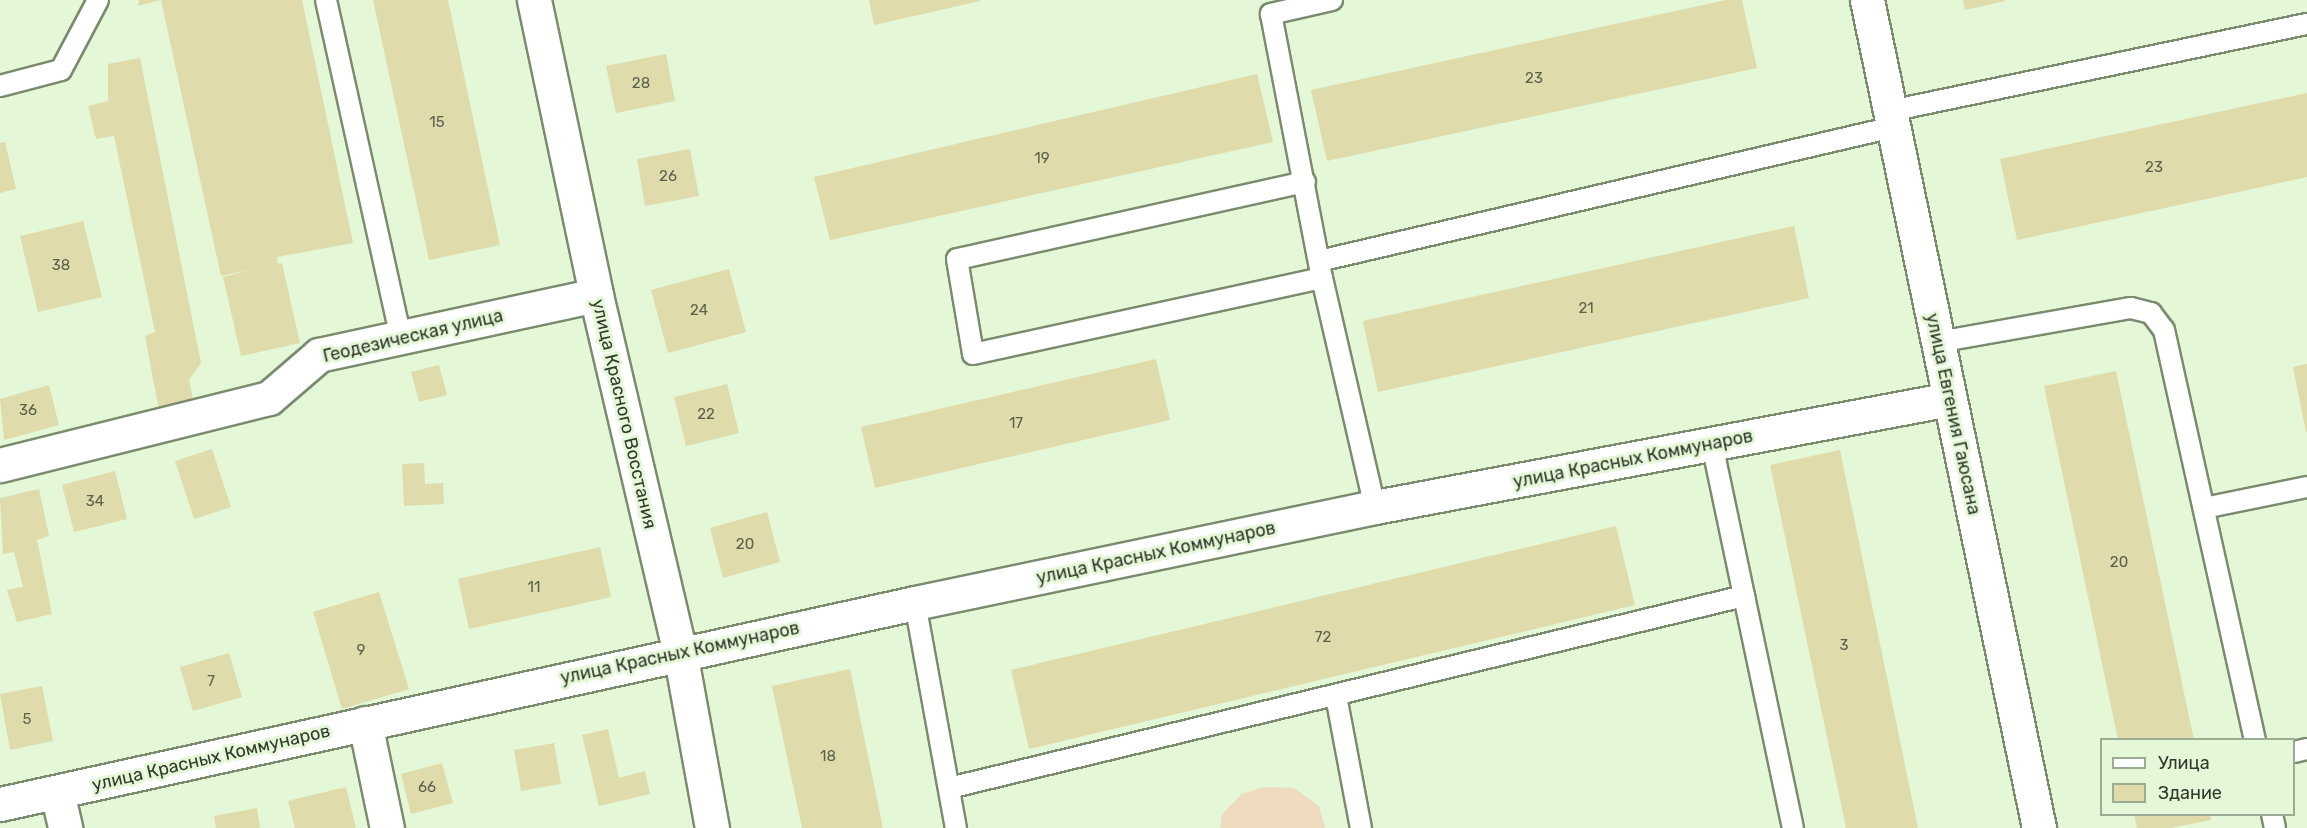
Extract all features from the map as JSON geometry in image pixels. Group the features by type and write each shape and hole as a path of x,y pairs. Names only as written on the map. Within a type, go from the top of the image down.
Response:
{"street":[{"name":"улица Красного Восстания","path":"534,0 596,295 680,652 712,828"},
{"name":"улица Евгения Гаюсана","path":"1866,0 2039,828"},
{"name":"Геодезическая улица","path":"0,465 269,398 319,355 596,295"},
{"name":"улица Красных Коммунаров","path":"0,804 680,652 1375,507 1950,399"},
{"path":"365,723 387,828"},
{"path":"57,792 65,828"}],"lane":[{"path":"0,86 62,70 98,0"},
{"path":"326,0 400,337"},
{"path":"1332,0 1271,14 1321,269 1375,507"},
{"path":"1305,182 957,259 973,354 1321,269 1892,119 2307,24"},
{"path":"1938,342 2131,308 2151,313 2164,330 2255,738"},
{"path":"1712,444 1793,828"},
{"path":"2204,508 2307,488"},
{"path":"949,788 1744,596"},
{"path":"915,603 956,828"},
{"path":"1336,696 1361,828"}],"shaded area":[{"path":"1264,787 1294,788 1319,806 1325,828 1220,828 1222,814 1242,794"}],"building":[{"path":"139,0 161,0 138,6"},
{"path":"161,0 302,0 353,243 277,257 278,264 282,263 300,343 241,356 223,277 253,269 221,276"},
{"path":"373,0 448,0 500,245 429,260"},
{"path":"869,0 980,0 980,1 874,25"},
{"path":"1726,0 1742,0 1757,68 1327,161 1311,90"},
{"path":"1963,0 2005,0 2005,1 1965,10"},
{"path":"666,54 675,101 616,113 606,66"},
{"path":"140,58 201,363 189,380 194,404 159,411 145,336 155,332 114,136 96,139 88,106 108,101 108,64"},
{"path":"1257,74 1273,142 830,240 814,177"},
{"path":"2307,93 2307,177 2017,240 2000,159"},
{"path":"5,142 16,189 0,193 0,143"},
{"path":"690,149 699,196 645,206 637,159"},
{"path":"83,221 102,297 38,312 20,236"},
{"path":"1794,226 1809,298 1378,392 1363,321"},
{"path":"729,269 746,332 668,353 651,290"},
{"path":"1156,359 1170,420 875,488 861,427"},
{"path":"2307,364 2307,432 2306,432 2293,367"},
{"path":"439,365 447,395 419,402 411,372"},
{"path":"2116,371 2194,738 2118,738 2044,386"},
{"path":"727,384 739,433 686,446 674,397"},
{"path":"49,385 59,425 4,440 0,399"},
{"path":"212,449 231,507 194,519 175,461"},
{"path":"1840,450 1918,828 1846,828 1770,465"},
{"path":"424,463 425,484 443,483 444,504 404,506 402,464"},
{"path":"115,471 127,519 74,532 62,485"},
{"path":"39,489 49,536 37,540 52,614 17,622 7,590 23,587 14,552 3,554 0,498"},
{"path":"767,512 780,562 723,578 710,528"},
{"path":"1616,526 1635,605 1029,749 1011,670"},
{"path":"600,547 611,597 469,629 458,579"},
{"path":"379,592 409,689 342,709 313,612"},
{"path":"229,653 242,697 193,711 180,667"},
{"path":"850,669 883,828 802,828 772,686"},
{"path":"42,686 53,741 10,750 0,694"},
{"path":"608,729 619,778 645,771 650,794 599,806 582,735"},
{"path":"554,743 561,784 521,791 514,750"},
{"path":"442,763 453,803 411,814 401,774"},
{"path":"346,787 356,828 295,828 288,801"},
{"path":"257,808 260,828 216,828 214,816"},
{"path":"2134,816 2210,816 2211,820 2171,828 2137,828"}]}
